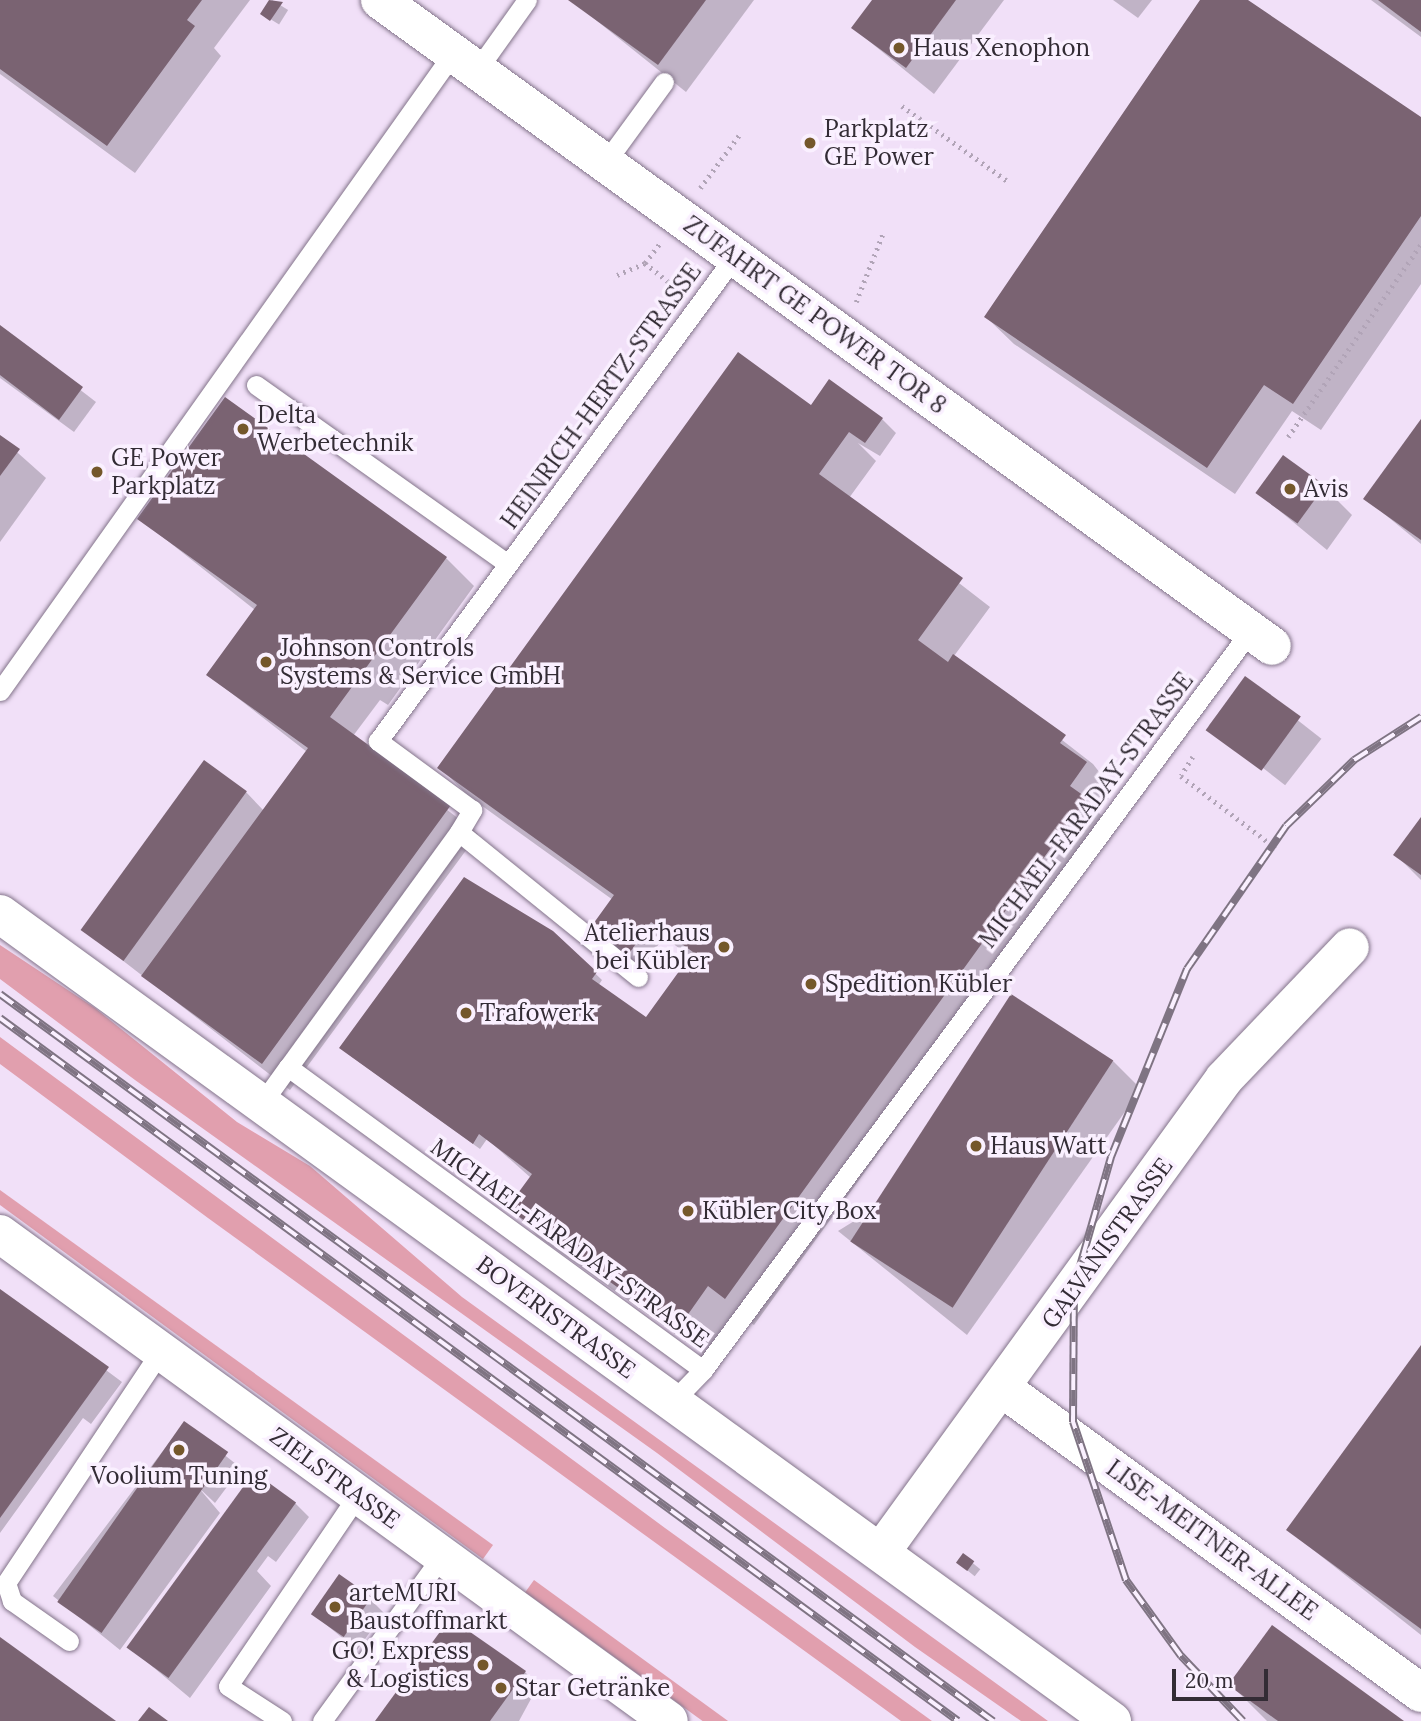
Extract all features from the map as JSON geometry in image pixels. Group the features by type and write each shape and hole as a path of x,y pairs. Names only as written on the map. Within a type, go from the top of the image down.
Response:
{"street":[{"name":"ZUFAHRT GE POWER TOR 8","path":"380,0 1261,638"},
{"name":"BOVERISTRASSE","path":"0,914 1112,1721"},
{"name":"GALVANISTRASSE","path":"881,1552 1224,1079 1350,947"},
{"name":"ZIELSTRASSE","path":"0,1234 669,1721"},
{"name":"LISE-MEITNER-ALLEE","path":"1002,1388 1421,1693"}],"lane":[{"path":"0,691 465,62 527,0"},
{"path":"605,163 664,82"},
{"name":"HEINRICH-HERTZ-STRASSE","path":"459,832 472,810 378,741 734,257"},
{"name":"HEINRICH-HERTZ-STRASSE","path":"256,385 508,564"},
{"name":"MICHAEL-FARADAY-STRASSE","path":"288,1067 703,1370 1261,638"},
{"path":"262,1103 459,832 638,977"},
{"path":"69,1642 12,1601 6,1583 161,1351"},
{"path":"673,1401 703,1370"},
{"path":"282,1721 228,1686 358,1494"},
{"path":"322,1721 442,1556"}],"path":[{"path":"902,106 1009,183"},
{"path":"843,335 883,233"},
{"path":"1288,438 1421,244"},
{"path":"645,263 698,304"},
{"path":"1199,747 1181,776 1276,848"}],"shaded area":[{"path":"0,945 95,1008 237,1122 310,1166 462,1297 1048,1721 1021,1721 915,1647 657,1453 135,1080 0,979"},
{"path":"0,1037 665,1528 932,1721 901,1721 208,1218 0,1064"},
{"path":"0,1190 493,1545 483,1559 0,1205"},
{"path":"534,1580 728,1721 703,1721 525,1592"}],"building":[{"path":"0,0 202,0 187,20 195,26 107,146 0,69"},
{"path":"269,0 283,2 270,21 260,14"},
{"path":"568,0 706,0 658,65"},
{"name":"Haus Xenophon","path":"872,0 956,0 906,68 851,28"},
{"path":"1200,0 1248,0 1421,117 1421,216 1293,404 1264,385 1207,468 984,317"},
{"path":"1378,0 1421,0 1421,32 1398,15"},
{"path":"0,325 83,387 59,420 0,375"},
{"path":"738,352 811,405 829,379 883,418 865,443 849,432 819,474 963,578 918,640 948,662 953,654 1066,735 1060,743 1087,762 1070,786 1087,798 725,1299 708,1286 677,1330 507,1208 532,1174 479,1134 473,1144 339,1048 464,877 553,931 597,972 592,979 646,1017 693,952 651,922 626,958 588,931 614,895 437,768"},
{"path":"225,397 447,557 330,717 451,805 262,1064 141,976 308,748 206,675 257,605 137,519"},
{"path":"1421,419 1421,540 1363,499"},
{"path":"0,435 20,449 0,476"},
{"name":"Avis","path":"1283,455 1325,486 1297,524 1255,493"},
{"path":"1245,676 1301,717 1261,771 1206,730"},
{"path":"204,760 247,791 123,961 81,930"},
{"path":"1421,817 1421,875 1393,855"},
{"name":"Haus Watt","path":"1011,994 1113,1060 953,1308 850,1241"},
{"path":"0,1289 109,1367 0,1518"},
{"path":"1421,1345 1421,1629 1286,1530"},
{"path":"184,1421 228,1452 101,1633 57,1602"},
{"path":"254,1472 296,1503 169,1678 126,1648"},
{"path":"963,1553 974,1561 967,1571 956,1563"},
{"path":"339,1574 372,1597 344,1637 311,1614"},
{"path":"450,1618 526,1671 490,1721 375,1721"},
{"path":"1272,1625 1404,1721 1278,1721 1228,1685"},
{"path":"0,1637 116,1721 0,1721"},
{"path":"149,1707 168,1721 138,1721"}],"railway":[{"path":"1243,1721 1181,1656 1126,1580 1073,1422 1074,1287 1111,1157 1187,969 1286,826 1354,760 1421,717"},
{"path":"0,994 993,1721"},
{"path":"0,1018 958,1721"}],"place":[{"name":"Haus Xenophon","path":"899,48"},
{"name":"Parkplatz GE Power","path":"810,143"},
{"name":"Delta Werbetechnik","path":"243,429"},
{"name":"GE Power Parkplatz","path":"97,472"},
{"name":"Avis","path":"1290,489"},
{"name":"Johnson Controls Systems & Service GmbH","path":"266,662"},
{"name":"Atelierhaus bei Kübler","path":"724,947"},
{"name":"Spedition Kübler","path":"811,984"},
{"name":"Trafowerk","path":"466,1013"},
{"name":"Haus Watt","path":"976,1146"},
{"name":"Kübler City Box","path":"688,1211"},
{"name":"Voolium Tuning","path":"179,1450"},
{"name":"arteMURI Baustoffmarkt","path":"335,1607"},
{"name":"GO! Express & Logistics","path":"483,1665"},
{"name":"Star Getränke","path":"501,1688"}]}
